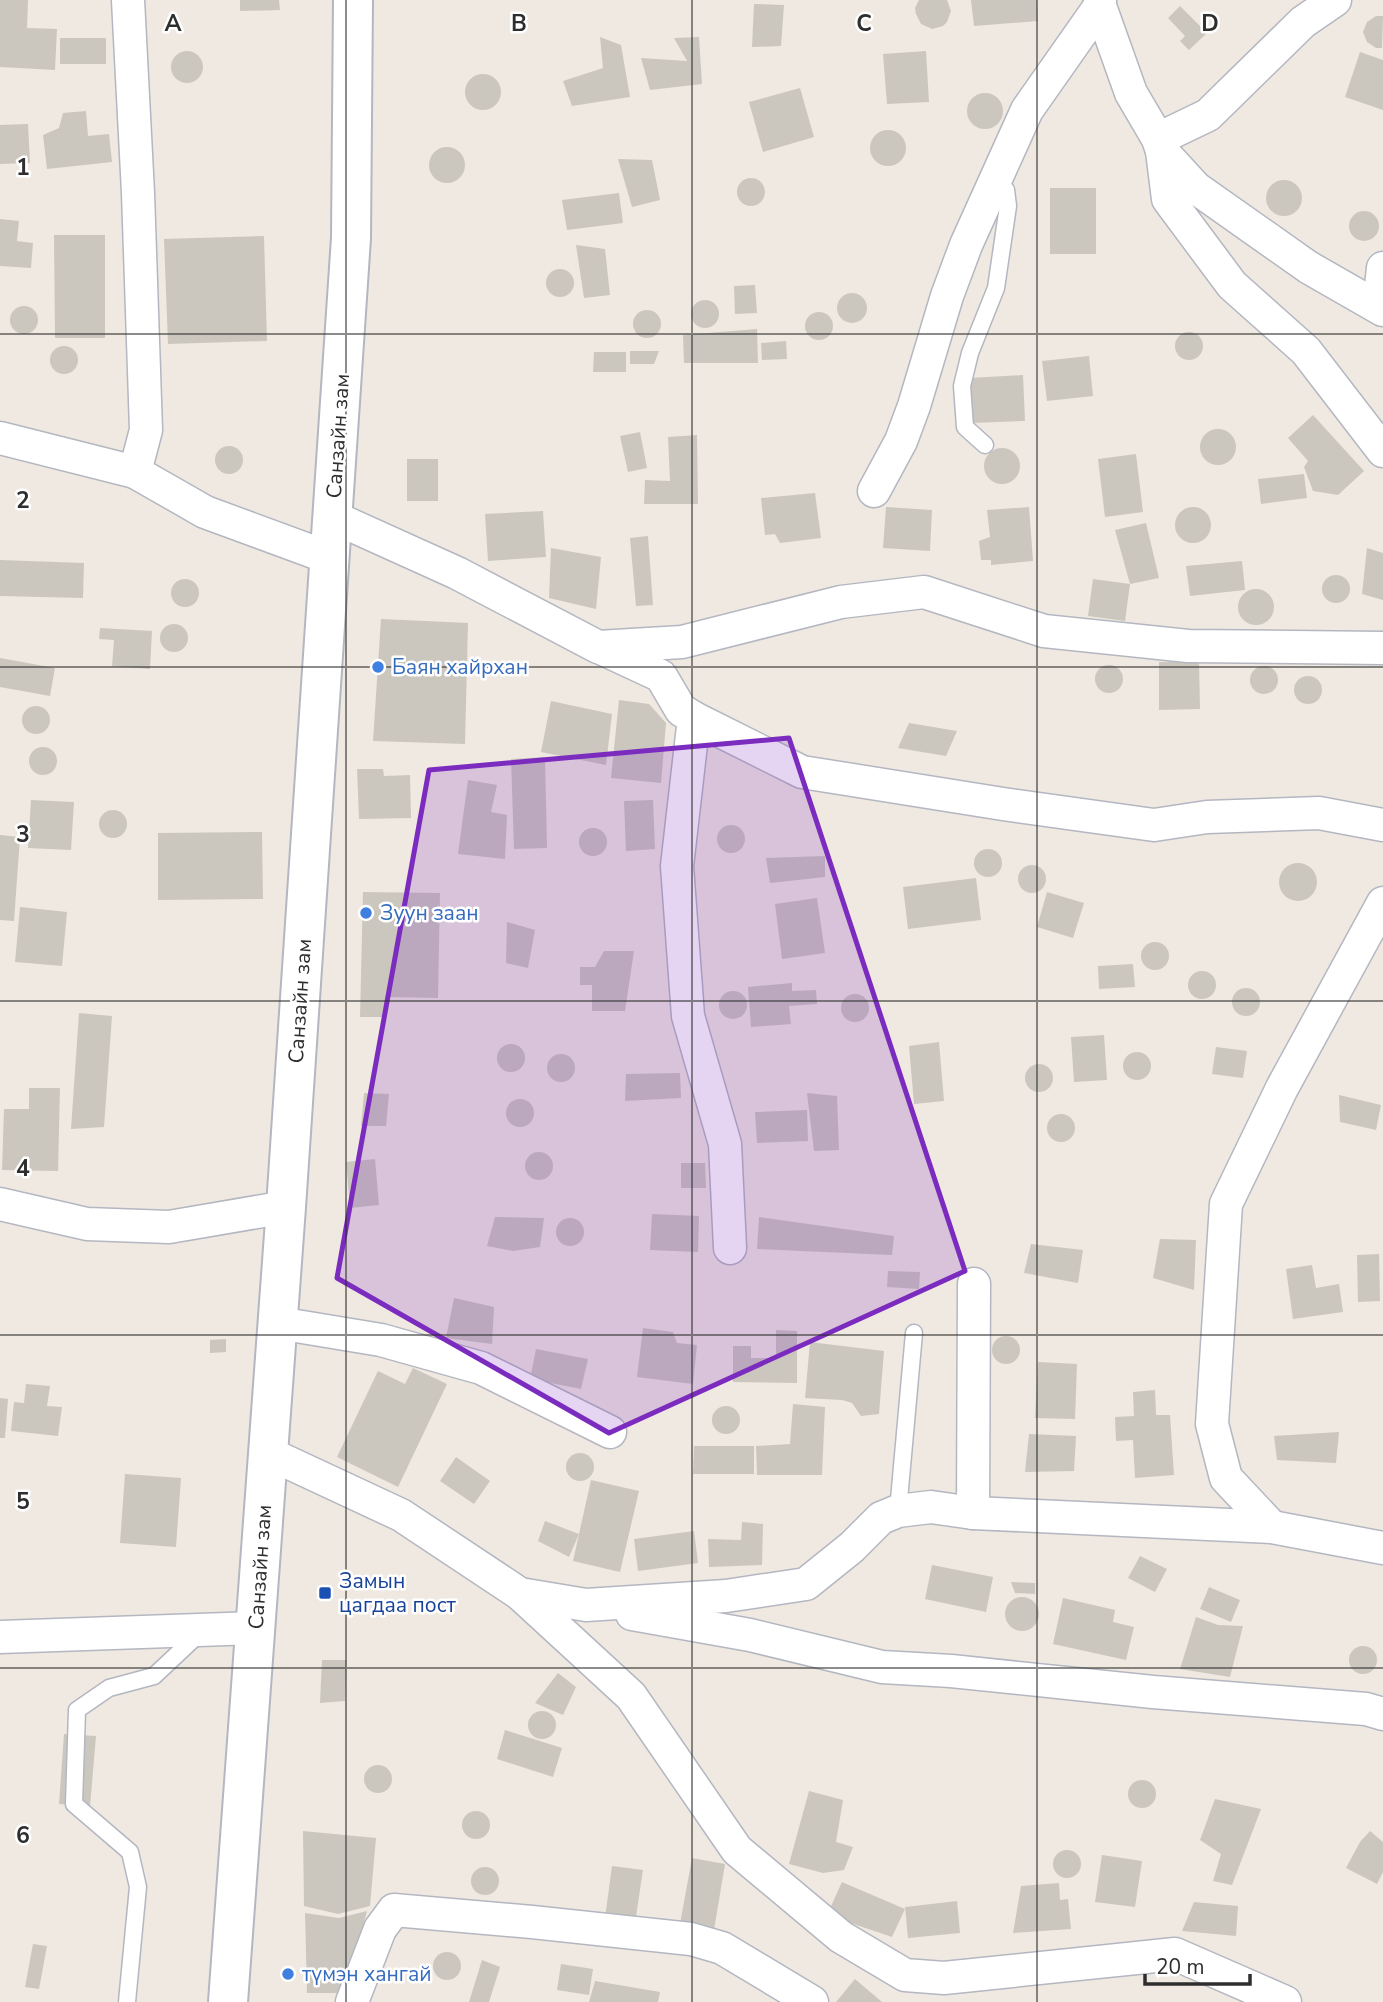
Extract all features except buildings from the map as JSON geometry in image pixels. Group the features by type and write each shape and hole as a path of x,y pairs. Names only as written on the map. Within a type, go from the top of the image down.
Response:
{"main road":[{"name":"Санзайн зам","path":"228,2002 278,1322 351,238 353,0"}],"street":[{"path":"128,0 146,430 135,472"},
{"path":"1160,145 1208,115 1304,22 1335,0"},
{"path":"1100,3 1131,93 1160,145 1196,188 1308,267 1379,307 1383,268"},
{"path":"874,491 901,441 915,406 947,296 966,245 1027,110 1100,3"},
{"path":"1160,145 1168,199 1232,285 1306,351 1383,451"},
{"path":"4,448 135,472 205,512 330,558"},
{"path":"333,517 457,573 598,647 661,676 681,710 802,772 1154,825 1207,817 1319,813 1383,825"},
{"path":"598,647 682,642 841,602 925,592 1044,631 1188,646 1383,648"},
{"path":"694,718 677,866 688,1016 725,1144 730,1248"},
{"path":"1272,1527 1226,1478 1212,1424 1226,1204 1282,1088 1383,902"},
{"path":"0,1204 87,1224 169,1227 286,1207"},
{"path":"973,1513 974,1284"},
{"path":"278,1322 381,1340 481,1368 610,1432"},
{"path":"268,1453 401,1516 520,1594 631,1696 737,1850 841,1937 909,1989 944,1978 1175,1954 1285,2002"},
{"path":"520,1594 586,1605 726,1596 806,1584 852,1547 881,1518 898,1511 931,1507 973,1513 1272,1527 1383,1548"},
{"path":"520,1594 751,1635 882,1667 1366,1709 1383,1714"},
{"path":"0,1637 255,1628"},
{"path":"352,2002 380,1929 394,1910 691,1939 722,1948 812,2002"}],"lane":[{"path":"985,445 965,427 962,386 971,353 996,288 1008,206 1006,190 996,179"},
{"path":"898,1511 914,1333"},
{"path":"127,2002 138,1887 130,1852 74,1804 77,1710 109,1688 154,1676 203,1630"}],"highlighted area":[{"path":"789,738 965,1271 609,1433 337,1278 429,770"}],"place":[{"name":"Баян хайрхан","path":"378,667"},
{"name":"Зуун заан","path":"366,913"},
{"name":"Замын цагдаа пост","path":"325,1593"},
{"name":"түмэн хангай","path":"288,1974"}]}
